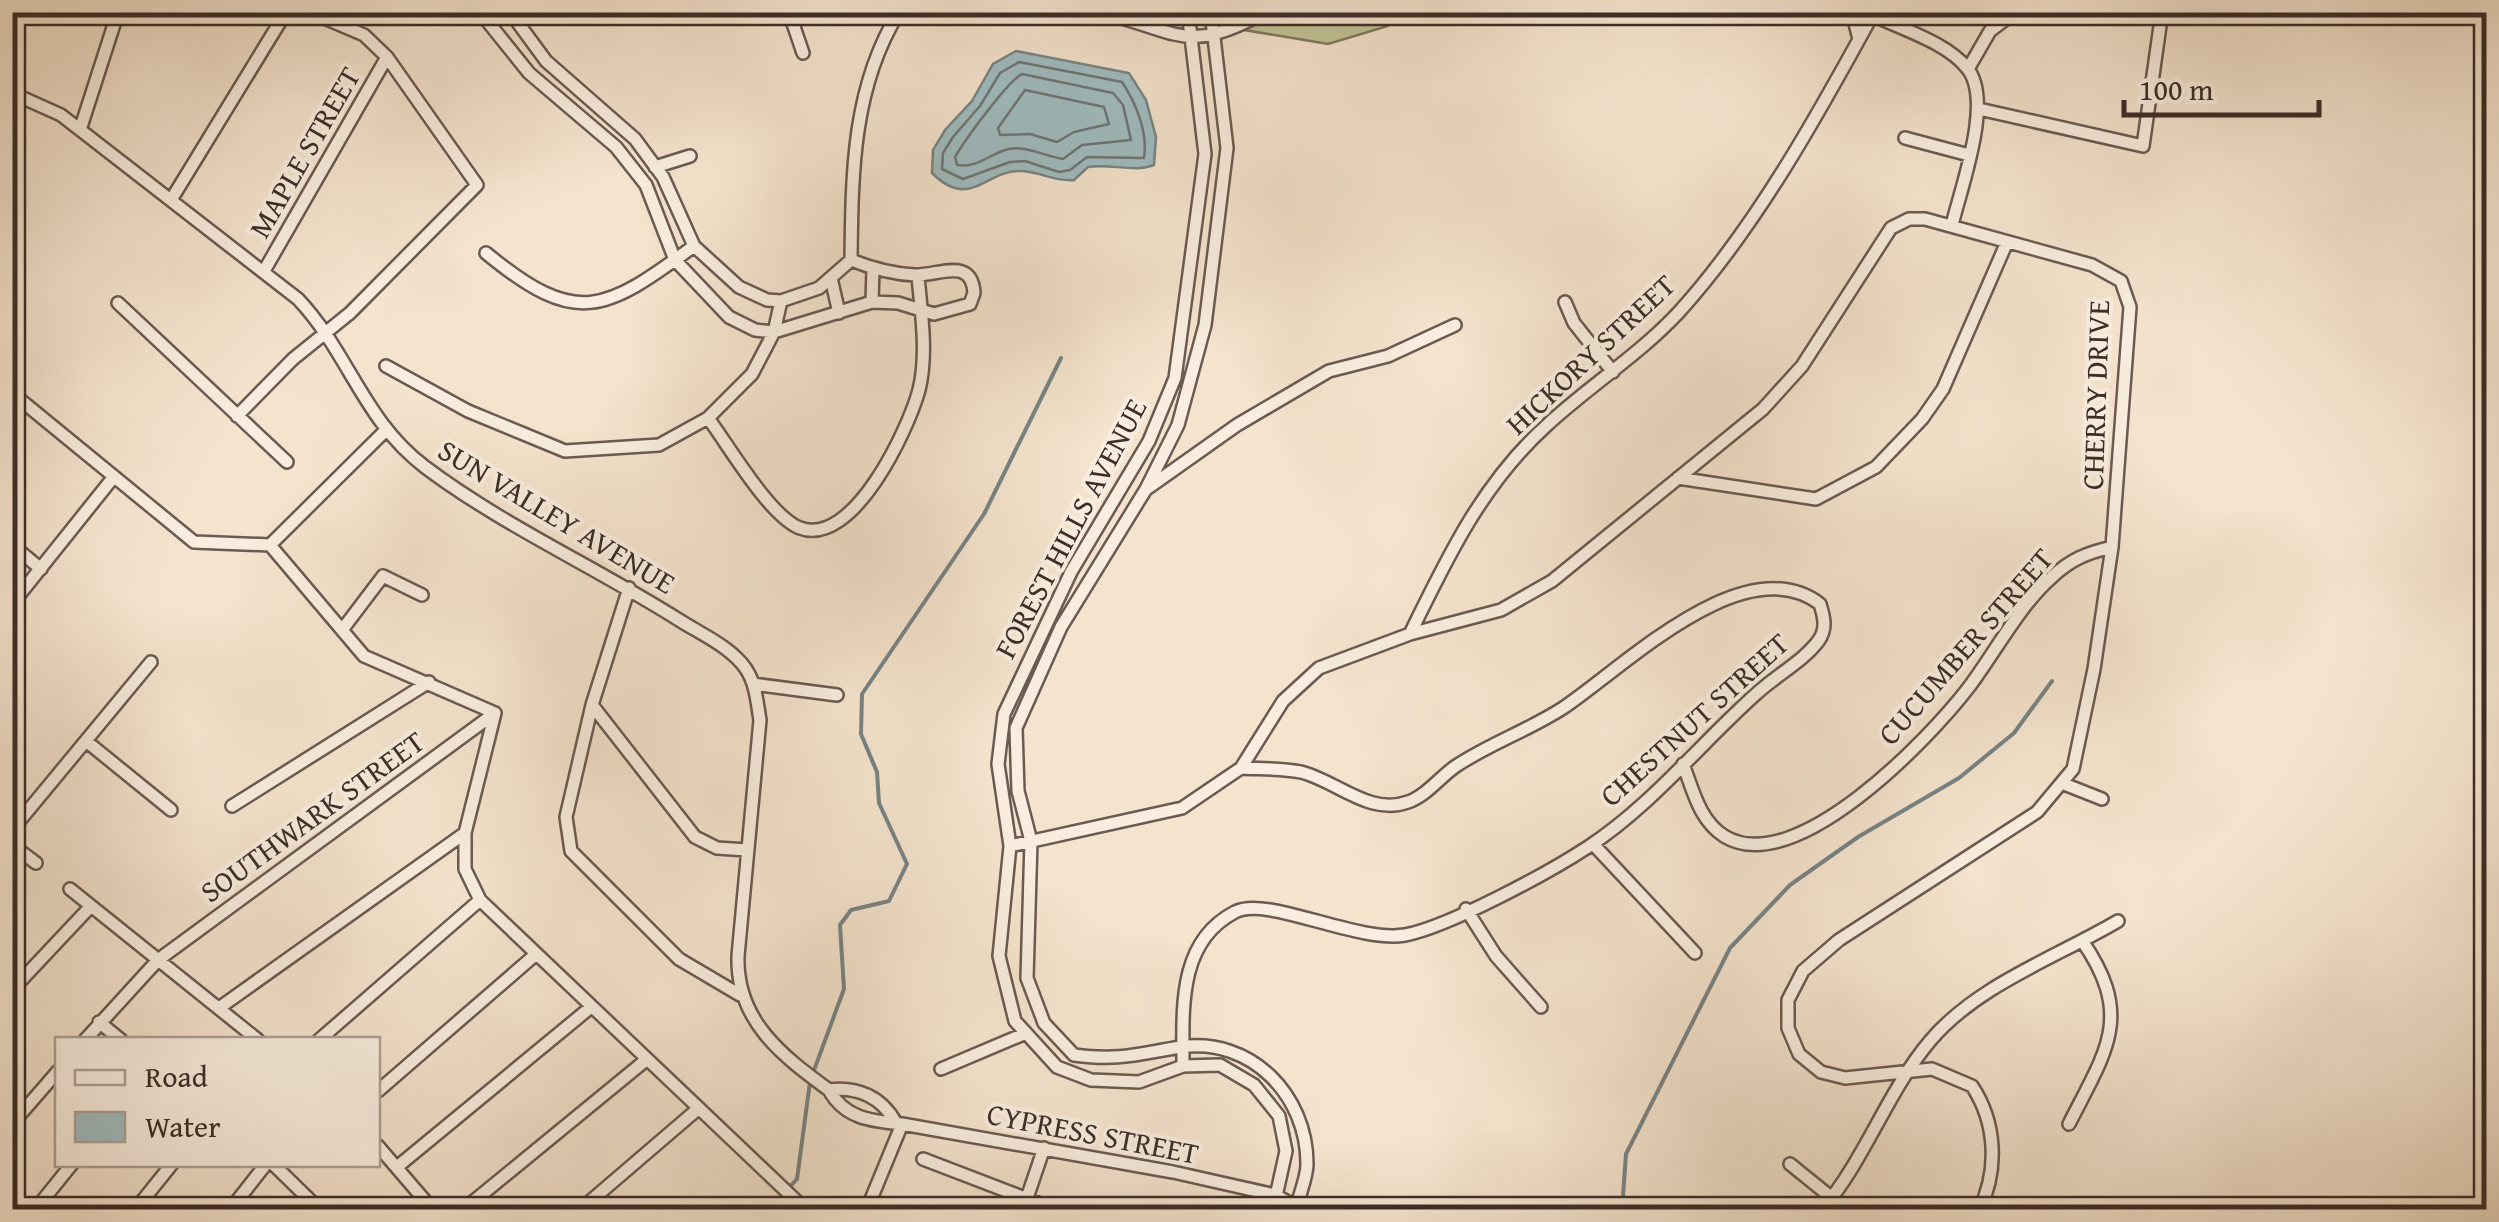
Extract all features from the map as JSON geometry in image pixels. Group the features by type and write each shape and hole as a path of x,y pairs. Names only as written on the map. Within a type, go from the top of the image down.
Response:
{"street":[{"path":"80,130 118,12"},
{"path":"171,200 286,12"},
{"path":"237,416 325,331 350,313 477,185 387,57 364,35 310,12"},
{"path":"480,12 528,74 616,147 646,185 675,260 729,316 755,330 774,332 872,302 898,303 921,312 962,309 970,304 974,285 961,271 918,276 851,260"},
{"path":"510,12 546,61 634,139 655,167 694,246 739,287 766,300 781,301 831,278 851,260 852,186 860,115 875,57 899,12"},
{"path":"789,12 803,53"},
{"path":"1097,12 1194,40 1216,36 1265,12"},
{"name":"FOREST HILLS AVENUE","path":"1188,12 1206,154 1194,261 1174,378 1127,483 1071,572 1004,714 998,764 1010,846 999,956 1016,1021 1057,1067 1091,1080 1139,1082 1183,1066 1220,1066 1254,1085 1279,1116 1286,1151 1274,1210"},
{"name":"FOREST HILLS AVENUE","path":"1210,12 1227,148 1205,325 1178,425 1146,489 1061,626 1016,728 1018,790 1031,840 1027,978 1044,1023 1074,1055 1116,1060 1183,1047 1239,1052 1270,1072 1294,1105 1307,1164 1299,1208"},
{"path":"1852,12 1859,39"},
{"path":"1968,69 1990,31 2015,12"},
{"path":"1979,109 2143,146 2162,12"},
{"path":"1873,14 1938,47 1968,69 1979,109 1952,225"},
{"name":"HICKORY STREET","path":"1410,634 1463,527 1494,480 1546,426 1679,312 1778,176 1873,14"},
{"name":"MAPLE STREET","path":"264,271 387,57"},
{"name":"SUN VALLEY AVENUE","path":"12,93 43,104 80,130 298,299 325,331 385,430 451,484 629,588 728,652 754,684"},
{"path":"1905,138 1969,155"},
{"path":"655,167 690,156"},
{"name":"CHERRY DRIVE","path":"1010,846 1092,825 1160,816 1205,797 1241,768 1298,683 1320,668 1410,634 1501,610 1552,581 1764,409 1802,366 1891,228 1909,219 1952,225 2092,266 2121,282 2128,294 2112,547 2091,686 2073,769 2036,812 1839,940 1803,971 1788,1000 1788,1028 1799,1054 1821,1072 1845,1078 1910,1068 1950,1073 1972,1086 1984,1103 1993,1161 1979,1210"},
{"path":"1678,478 1816,499 1876,467 1922,419 1942,388 2007,242"},
{"path":"486,253 535,291 566,302 594,303 617,295 694,246"},
{"path":"872,302 873,268"},
{"path":"708,418 786,519 816,533 834,525 853,511 884,468 919,389 918,276"},
{"path":"831,278 839,313"},
{"path":"386,366 468,412 565,450 659,446 708,418 752,374 774,332 781,301"},
{"path":"118,302 287,462"},
{"path":"1565,302 1586,340 1612,372"},
{"path":"1127,483 1146,489 1237,425 1329,371 1388,356 1455,325"},
{"path":"12,394 112,480 194,542 270,545 385,430"},
{"path":"12,604 112,480"},
{"path":"270,545 364,656 495,714 465,833 465,869 480,900 802,1205"},
{"path":"12,546 40,569"},
{"name":"CUCUMBER STREET","path":"1683,764 1706,820 1723,835 1741,844 1787,840 1878,782 1932,730 2048,579 2077,556 2112,547"},
{"path":"342,630 383,576 422,595"},
{"path":"629,588 592,706 566,817 571,852 679,958 740,995 757,1024 849,1112 877,1123 899,1123"},
{"name":"CHESTNUT STREET","path":"1183,1066 1187,972 1216,924 1239,909 1263,908 1358,934 1404,935 1558,866 1593,844 1769,682 1817,643 1825,618 1820,604 1793,590 1768,590 1710,607 1653,640 1566,706 1466,760 1410,802 1377,805 1302,772 1241,768"},
{"path":"12,830 151,662"},
{"path":"232,806 429,682"},
{"path":"740,995 747,850 760,720 754,684 837,695"},
{"path":"592,706 695,837 718,848 747,850"},
{"name":"SOUTHWARK STREET","path":"87,1037 158,960 495,714"},
{"path":"86,741 171,810"},
{"path":"2064,784 2102,800"},
{"path":"219,1008 465,833"},
{"path":"1593,844 1695,953"},
{"path":"12,845 36,863"},
{"path":"70,890 254,1037"},
{"path":"322,1037 480,900"},
{"path":"12,990 91,906"},
{"path":"1466,909 1496,956 1541,1007"},
{"path":"1822,1210 1932,1039 1978,999 2118,921"},
{"path":"2069,1124 2106,1051 2112,1029 2108,987 2083,942"},
{"path":"380,1089 535,955"},
{"path":"397,1167 591,1007"},
{"path":"100,1022 118,1037"},
{"path":"941,1069 1026,1033"},
{"path":"463,1210 646,1060"},
{"path":"12,1124 55,1074"},
{"path":"824,1086 862,1092 885,1106 899,1123"},
{"path":"580,1210 699,1108"},
{"path":"865,1209 899,1123"},
{"name":"CYPRESS STREET","path":"899,1123 1275,1195 1299,1208"},
{"path":"380,1148 433,1210"},
{"path":"1026,1198 1044,1148"},
{"path":"923,1159 1056,1210"},
{"path":"1790,1164 1832,1198"},
{"path":"35,1210 70,1167"},
{"path":"135,1210 170,1167"},
{"path":"230,1210 266,1167"},
{"path":"272,1167 320,1210"}],"green space":[{"path":"1143,13 1398,13 1388,26 1328,44"}],"water":[{"path":"1016,51 1129,73 1146,100 1156,137 1154,165 1088,167 1074,180 1020,171 968,189 945,184 932,173 933,150 945,130 972,101 993,64"}],"waterway":[{"path":"813,1073 844,989 840,925 851,910 889,901 907,864 879,803 877,772 861,734 862,694 984,514 1061,358"},
{"path":"1622,1210 1626,1154 1730,948 1790,885 1858,837 1959,778 2014,733 2052,681"},
{"path":"768,1210 797,1179 810,1082"}]}
